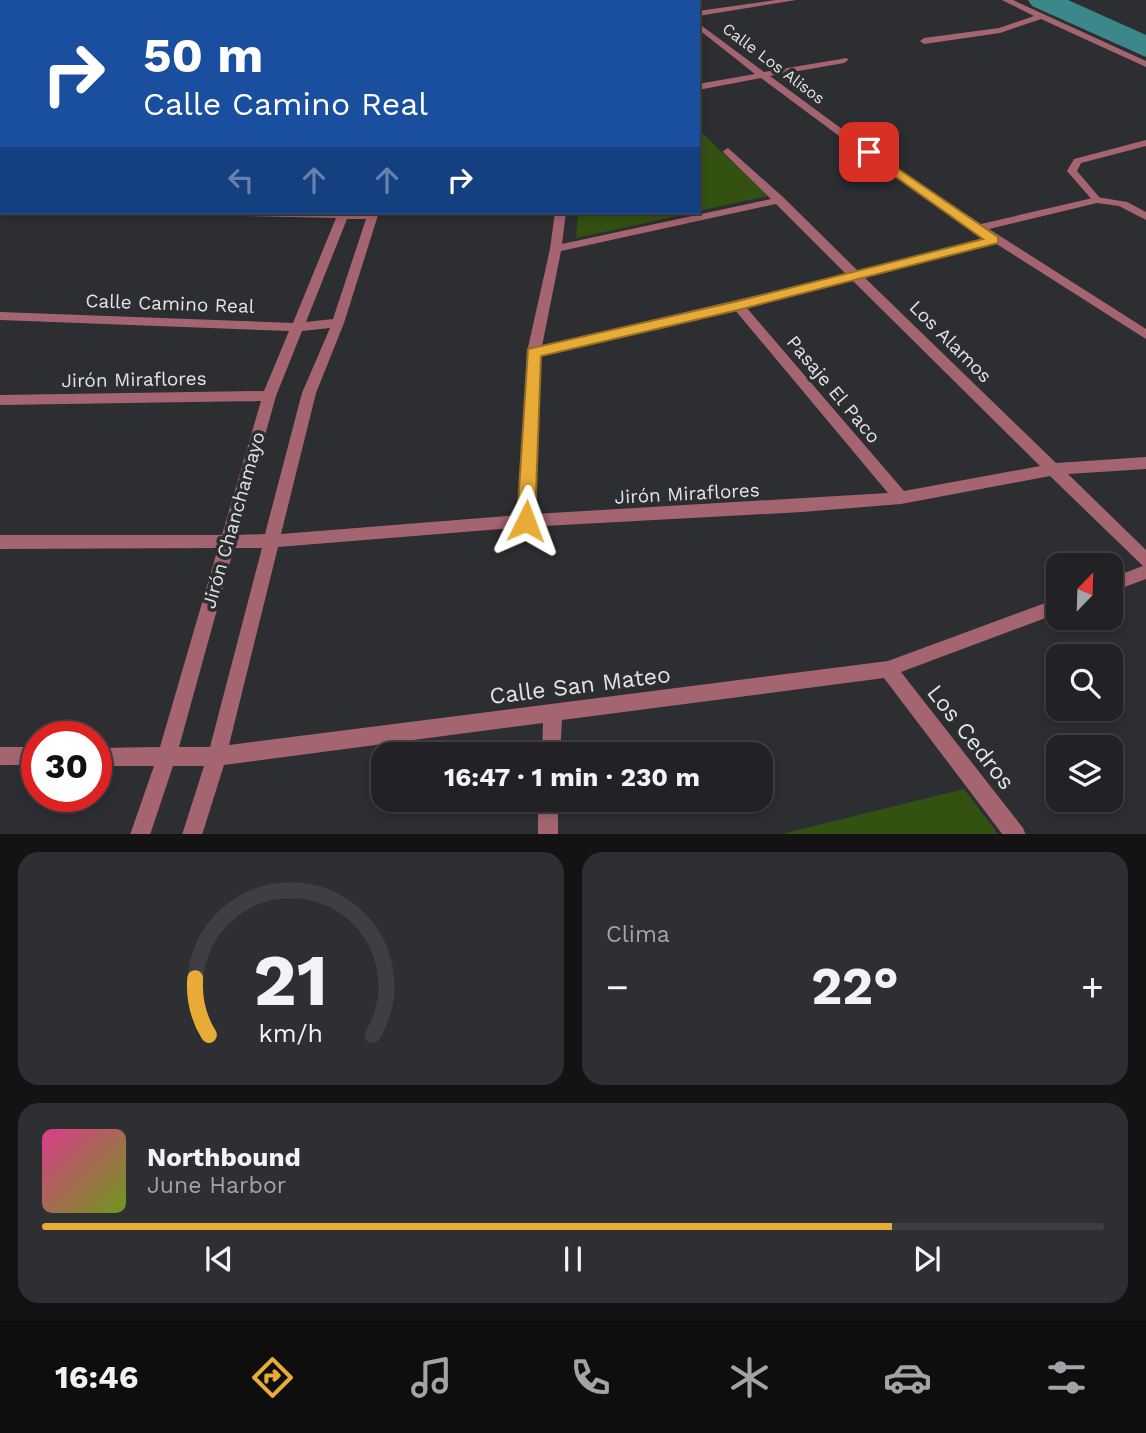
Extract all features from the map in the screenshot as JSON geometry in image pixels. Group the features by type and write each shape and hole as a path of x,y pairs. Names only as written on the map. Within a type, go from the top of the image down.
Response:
{"street":[{"path":"700,14 792,0"},
{"path":"1006,0 1146,64"},
{"path":"924,41 1000,30 1042,16"},
{"name":"Calle Los Alisos","path":"700,27 761,75 976,229 1146,334"},
{"path":"700,87 844,60"},
{"name":"Los Alamos","path":"728,151 1146,560"},
{"path":"556,249 780,200"},
{"path":"976,229 1097,200 1115,200 1130,205 1146,217"},
{"name":"Jirón Chanchamayo","path":"140,834 166,758 269,396 343,214"},
{"name":"Jirón Chanchamayo","path":"192,834 217,756 309,393 338,323 374,214"},
{"path":"526,521 534,352 556,249 560,214"},
{"path":"534,352 738,305 994,240"},
{"name":"Pasaje El Paco","path":"738,305 901,498"},
{"name":"Calle Camino Real","path":"0,316 295,327 338,323"},
{"name":"Jirón Miraflores","path":"0,400 269,396"},
{"name":"Jirón Miraflores","path":"0,542 272,541 526,521 901,498 1054,469 1146,463"},
{"path":"1124,580 1146,572"},
{"name":"Calle San Mateo","path":"112,757 217,756 888,669 1046,610"},
{"name":"Los Cedros","path":"888,669 1015,834"},
{"path":"552,742 553,714"},
{"path":"0,755 21,756"},
{"path":"548,812 548,834"}],"lane":[{"path":"1097,200 1072,171 1077,161 1146,143"}],"green space":[{"path":"700,131 768,196 700,211"},
{"path":"578,214 687,214 576,238"},
{"path":"964,789 998,834 782,834"}],"waterway":[{"path":"1043,0 1146,47"}],"route":[{"path":"526,521 534,352 738,305 994,240 869,152"}]}
